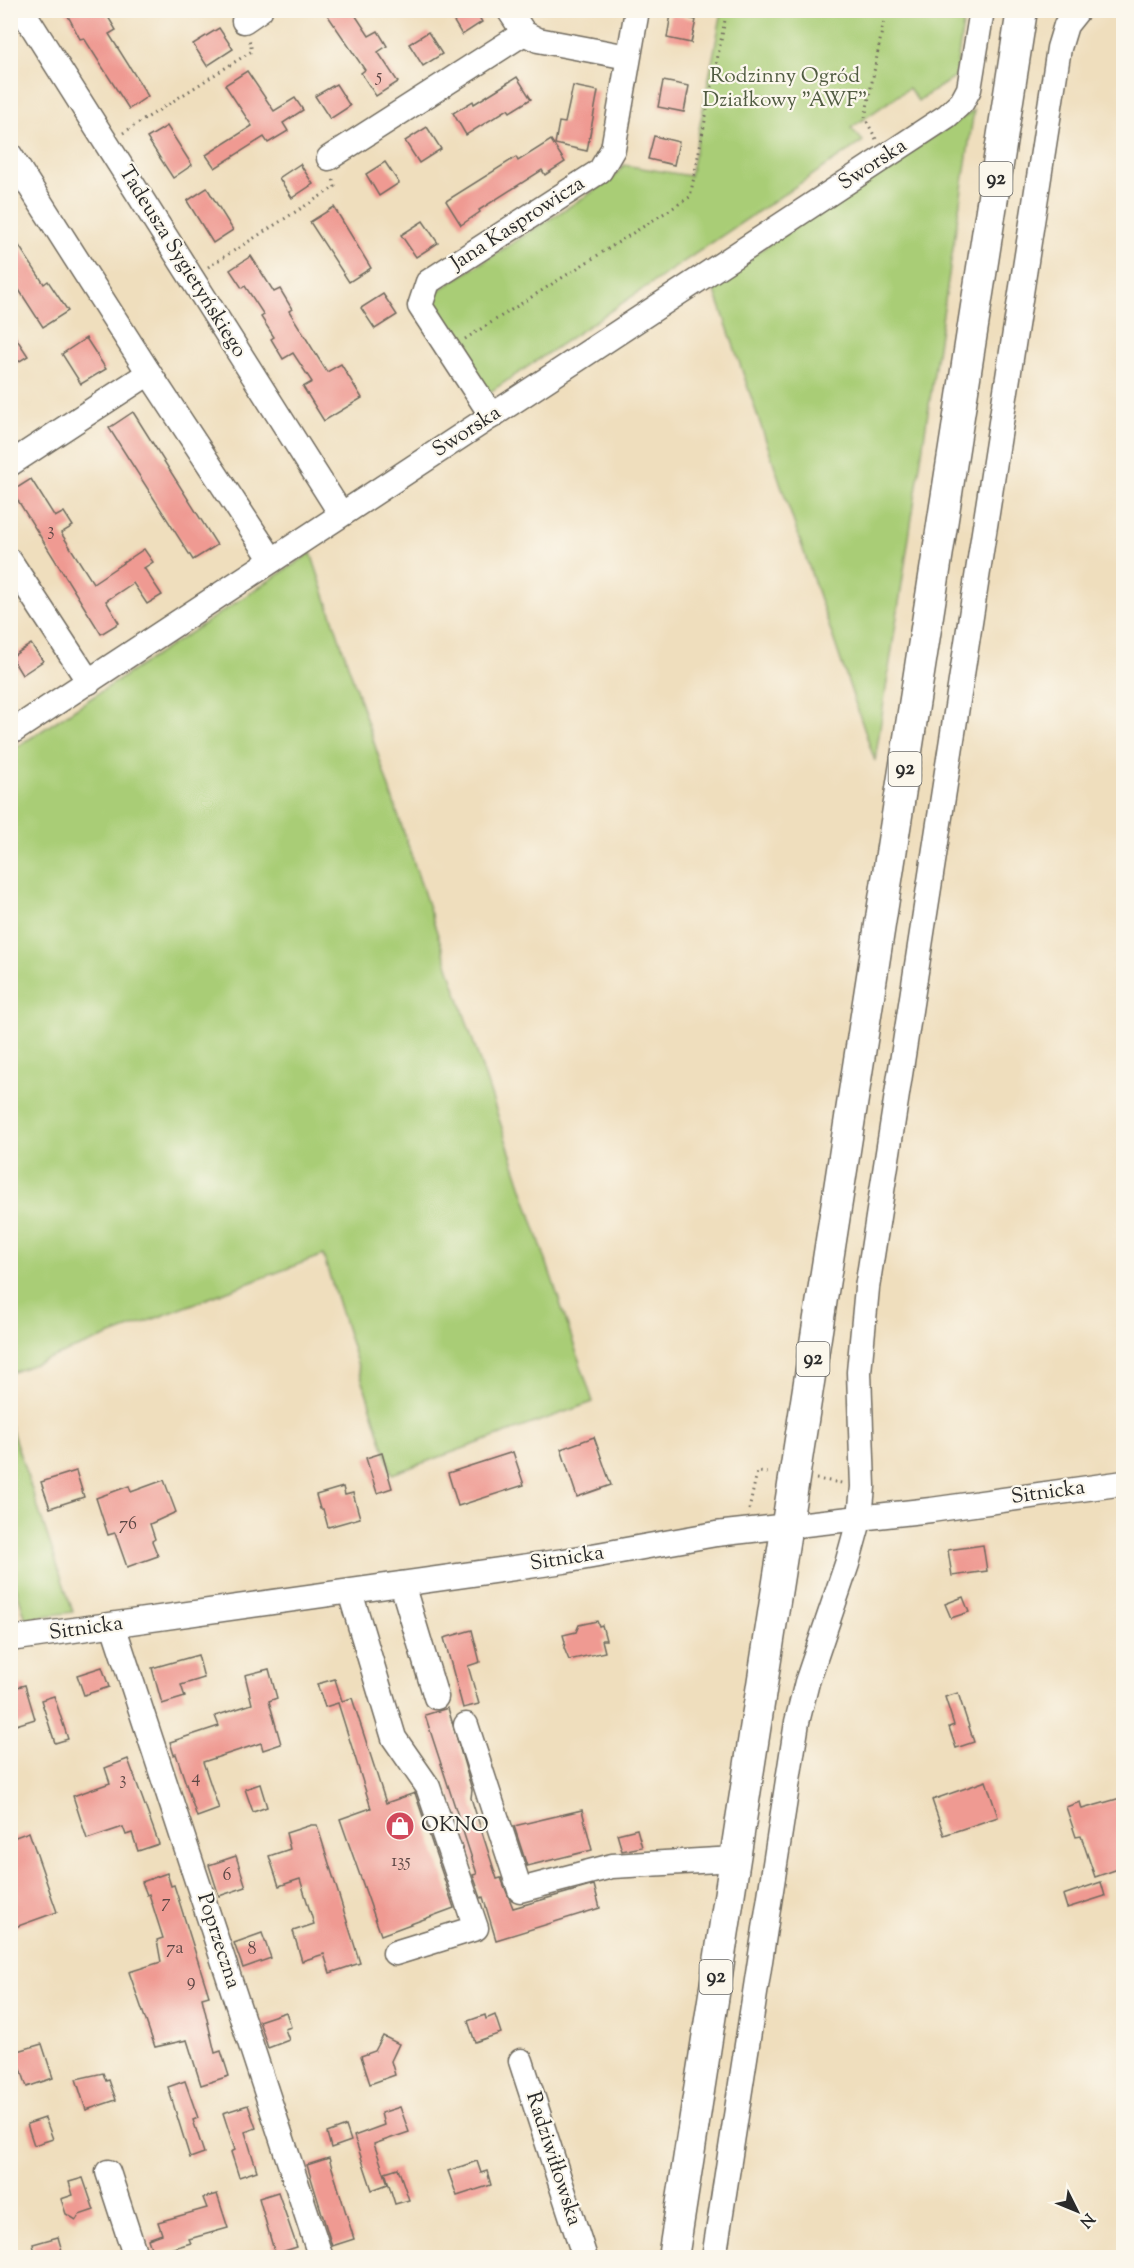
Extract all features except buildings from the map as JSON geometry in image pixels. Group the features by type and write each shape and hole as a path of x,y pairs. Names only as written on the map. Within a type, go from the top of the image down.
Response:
{"main road":[{"name":"92","path":"673,2258 1022,10"}],"street":[{"name":"Tadeusza Sygietyńskiego","path":"22,10 341,514"},
{"path":"509,10 524,33 538,40 628,57"},
{"name":"Jana Kasprowicza","path":"492,416 420,306 428,282 600,171 613,149 637,10"},
{"name":"Sworska","path":"10,733 947,116 966,97 972,77 982,10"},
{"path":"714,2258 797,1722 807,1682 847,1564 860,1517 863,1487 859,1372 867,1288 1059,48 1066,26 1078,10"},
{"path":"329,158 524,33"},
{"path":"10,155 272,560"},
{"path":"10,464 149,373"},
{"path":"10,561 89,681"},
{"name":"Sitnicka","path":"10,1640 564,1561 716,1534 931,1510 1124,1483"},
{"path":"402,1584 435,1697"},
{"path":"350,1592 394,1738 428,1787 476,1928 395,1953"},
{"name":"Poprzeczna","path":"113,1625 321,2258"},
{"path":"466,1725 520,1890 612,1866 735,1859"},
{"name":"Radziwiłłowska","path":"522,2061 585,2258"},
{"path":"108,2172 136,2258"}],"path":[{"path":"449,350 690,197 727,10"},
{"path":"885,157 865,118 886,10"},
{"path":"107,144 252,51 252,16"},
{"path":"192,278 335,187 329,158"},
{"path":"746,1514 749,1513 757,1472 778,1474"},
{"path":"810,1479 863,1487"}],"green space":[{"name":"Rodzinny Ogród Działkowy \"AWF\"","path":"722,11 965,11 955,77 918,101 909,88 851,128 863,141 487,394 433,305 436,292 611,180 624,165 690,176"},
{"path":"974,110 875,761 712,282"},
{"path":"311,553 593,1402 392,1474 323,1255 11,1373 11,751"},
{"path":"10,1425 73,1612 26,1619 11,1572"}],"place":[{"name":"OKNO","path":"400,1826"}]}
